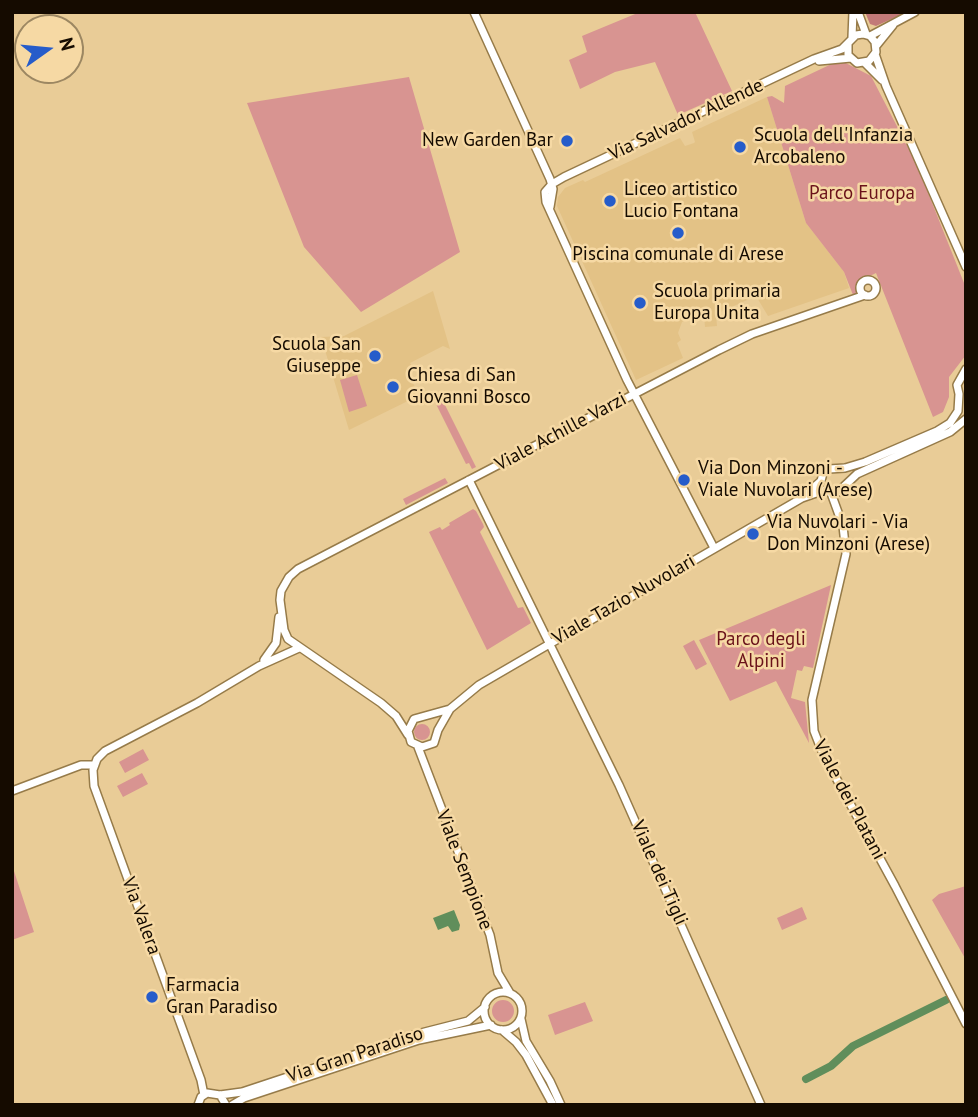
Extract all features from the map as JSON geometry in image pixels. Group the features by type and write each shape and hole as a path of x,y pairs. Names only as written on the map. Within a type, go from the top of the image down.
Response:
{"street":[{"path":"474,12 542,164 550,187 551,208 634,394 714,548"},
{"path":"855,12 876,50 886,86 966,267"},
{"path":"855,12 847,52 857,62 865,63 886,86"},
{"path":"850,40 859,34 868,35 915,12"},
{"path":"865,63 896,22"},
{"name":"Via Salvador Allende","path":"550,187 571,174 834,52 850,40"},
{"name":"Via Salvador Allende","path":"801,65 851,58"},
{"name":"Viale Achille Varzi","path":"276,643 284,584 298,569 743,338 865,295"},
{"path":"966,369 958,382 958,411 944,427 865,462 826,470 821,481 828,491 843,487 857,474 966,427"},
{"path":"959,394 966,402"},
{"path":"953,431 966,419"},
{"path":"837,469 843,473 843,487"},
{"name":"Viale dei Tigli","path":"470,480 623,793 761,1105"},
{"name":"Viale Tazio Nuvolari","path":"438,730 450,709 479,685 802,498 821,481"},
{"name":"Viale dei Platani","path":"843,487 841,519 846,554 813,698 814,731 823,754 966,1024"},
{"name":"Viale Tazio Nuvolari","path":"802,498 828,491"},
{"name":"Viale dei Platani","path":"828,491 841,519"},
{"path":"280,600 284,631 288,639 369,693 396,716 411,742 418,747 430,746 436,739 438,730 434,722 426,717 414,719 396,716"},
{"path":"259,666 276,643 288,639"},
{"path":"12,791 81,765 94,765 99,755 105,751 259,666 299,648"},
{"name":"Viale Tazio Nuvolari","path":"426,717 450,709"},
{"path":"408,735 409,726 414,719"},
{"name":"Viale Sempione","path":"427,769 430,746"},
{"name":"Viale Sempione","path":"418,747 490,935 498,973 510,993"},
{"name":"Via Valera","path":"94,765 94,786 204,1095"},
{"name":"Viale Sempione","path":"492,995 498,973"},
{"path":"553,1105 519,1045 502,1030 491,1025 485,1017 485,1007 492,995 510,993 521,1004 520,1019 526,1041 561,1105"},
{"name":"Via Gran Paradiso","path":"204,1095 242,1092 417,1034 468,1021 485,1007"},
{"path":"502,1030 513,1027 520,1019"},
{"name":"Via Gran Paradiso","path":"232,1105 244,1098 419,1040 491,1025"},
{"name":"Via Valera","path":"195,1066 226,1105"},
{"path":"198,1104 204,1095"}],"shaded area":[{"path":"865,12 907,12 876,26 870,24"},
{"path":"767,97 806,223 844,272 849,288 768,316 756,296 716,314 717,326 705,327 704,315 691,317 682,322 678,333 681,340 677,343 683,358 636,380 557,206 558,197 565,188 583,180 585,182 680,138 685,146 694,143 692,132"},
{"name":"Scuola San Giuseppe","path":"433,291 450,349 443,346 410,363 414,370 408,373 416,389 414,398 349,430 321,337 344,336"},
{"path":"454,910 460,925 459,930 452,932 448,926 438,930 433,918"}],"green space":[{"path":"640,12 695,12 732,91 678,115 655,62 615,72 580,89 569,60 587,52 582,36"},
{"name":"Parco Europa","path":"840,60 871,76 917,165 966,288 966,355 949,377 949,397 943,412 933,417 876,273 858,282 858,293 853,295 844,272 806,223 767,97 772,96 784,103 785,86"},
{"path":"409,77 460,252 361,312 304,247 247,103"},
{"path":"357,375 367,406 349,412 340,380"},
{"path":"439,393 476,467 472,469 469,463 466,464 431,394"},
{"path":"445,478 448,483 406,505 403,499"},
{"path":"473,509 484,527 480,532 518,608 523,607 531,623 487,650 429,532 440,527 442,530"},
{"name":"Parco degli Alpini","path":"831,585 813,668 804,666 802,671 797,670 791,698 805,702 809,743 776,681 730,701 699,640"},
{"path":"694,640 707,664 696,670 683,646"},
{"path":"419,724 425,724 430,732 428,738 419,740 414,735 414,729"},
{"path":"143,749 149,760 125,773 119,762"},
{"path":"142,773 148,784 123,797 117,786"},
{"path":"12,865 34,932 12,940"},
{"path":"966,886 966,960 932,900 939,894"},
{"path":"802,907 807,919 782,930 777,918"},
{"path":"503,1000 511,1003 514,1011 511,1019 503,1022 495,1019 492,1011 495,1003"},
{"path":"585,1002 593,1021 555,1035 548,1015"}],"waterway":[{"path":"806,1079 831,1066 853,1046 946,1000"}],"place":[{"name":"New Garden Bar","path":"567,141"},
{"name":"Scuola dell'Infanzia Arcobaleno","path":"740,147"},
{"name":"Liceo artistico Lucio Fontana","path":"610,201"},
{"name":"Piscina comunale di Arese","path":"678,233"},
{"name":"Scuola primaria Europa Unita","path":"640,303"},
{"name":"Scuola San Giuseppe","path":"375,356"},
{"name":"Chiesa di San Giovanni Bosco","path":"393,387"},
{"name":"Via Don Minzoni - Viale Nuvolari (Arese)","path":"684,480"},
{"name":"Via Nuvolari - Via Don Minzoni (Arese)","path":"753,534"},
{"name":"Farmacia Gran Paradiso","path":"152,997"}]}
